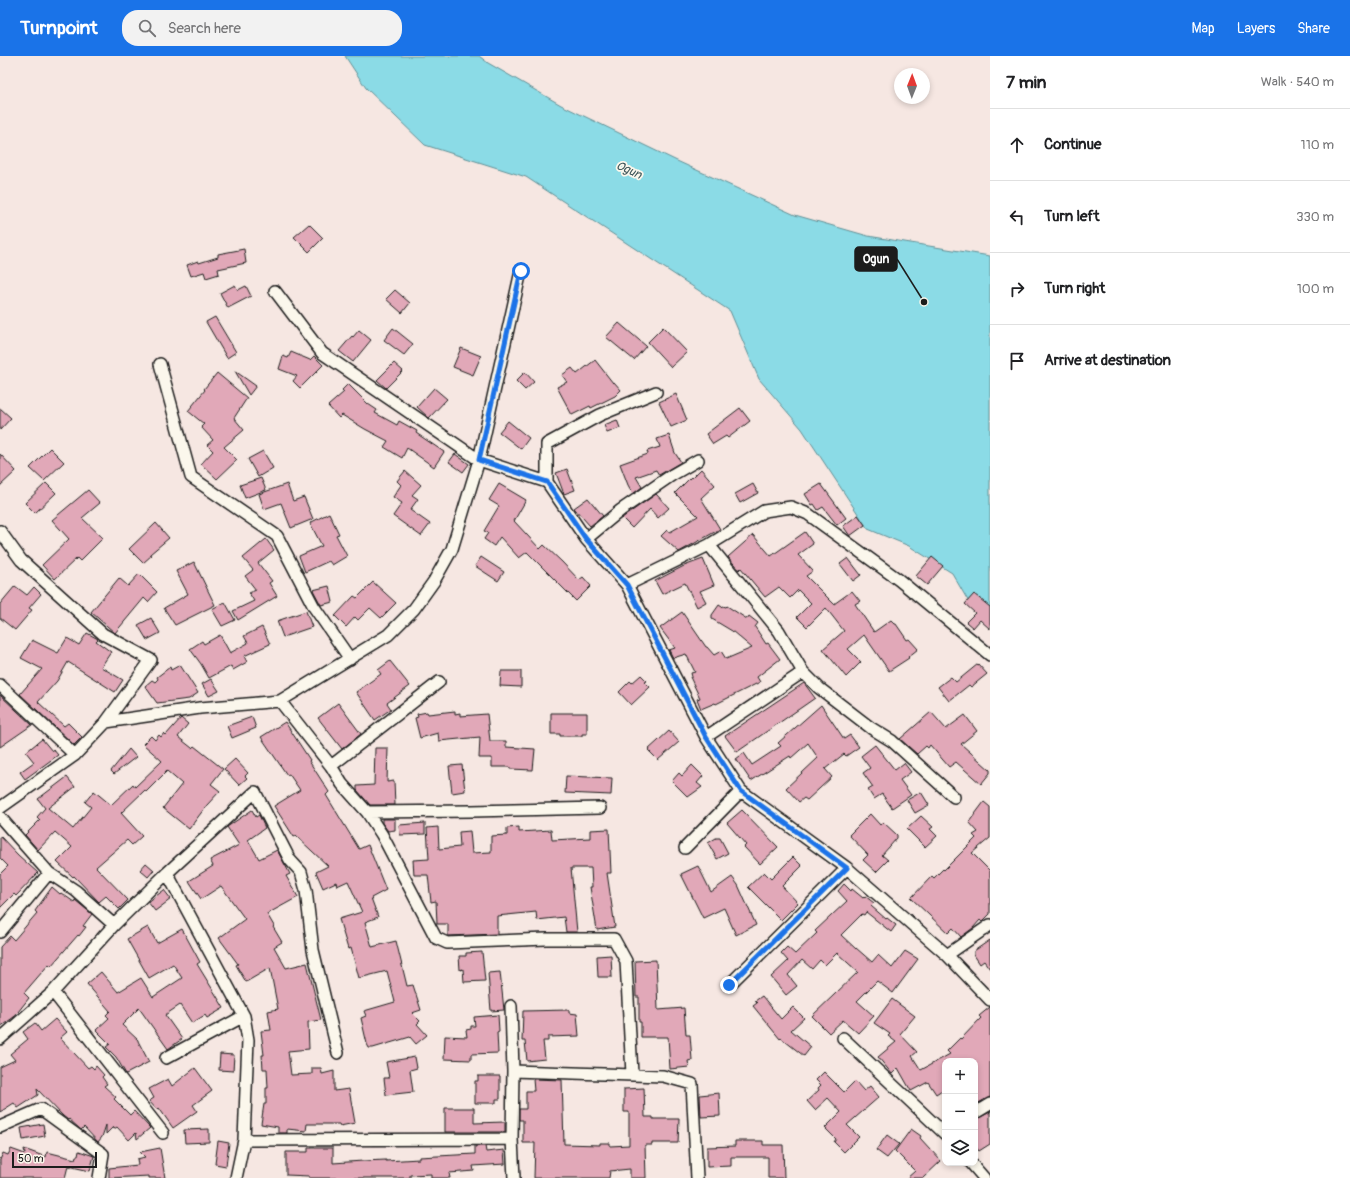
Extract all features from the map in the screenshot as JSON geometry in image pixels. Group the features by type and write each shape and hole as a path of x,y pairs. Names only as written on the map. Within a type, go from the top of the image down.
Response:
{"street":[{"path":"106,722 200,708 280,701 388,635 414,609 434,581 452,548 479,460 521,271"},
{"path":"275,290 322,353 479,460 547,482"},
{"path":"160,364 191,478 277,536 314,607 350,658"},
{"path":"656,392 600,415 547,444 547,482 586,539 627,585 706,737 741,791 847,868 948,955 990,1000"},
{"path":"586,539 621,510 672,475 698,460"},
{"path":"627,585 709,545 764,511 791,508 808,514 899,580 990,655"},
{"path":"0,531 21,560 103,634 151,660 106,722 75,755 0,808"},
{"path":"709,545 779,631 803,672 819,688 837,702 871,728 892,741 954,797"},
{"path":"706,737 803,672"},
{"path":"331,766 439,682"},
{"path":"0,685 75,755"},
{"path":"280,701 331,766 342,784 367,812 382,835 436,938 447,943 546,939 614,940 626,961 632,1074"},
{"path":"685,848 741,791"},
{"path":"0,1039 53,992 114,925 167,873 255,792 290,860 301,872 306,890 313,950 338,1053"},
{"path":"367,812 600,808"},
{"path":"0,817 50,873 76,891 114,925"},
{"path":"729,985 847,868"},
{"path":"0,932 50,873"},
{"path":"167,873 244,1016 248,1040 244,1140 236,1178"},
{"path":"948,955 990,925"},
{"path":"53,992 162,1133"},
{"path":"511,1006 513,1072 512,1138 514,1178"},
{"path":"166,1058 244,1016"},
{"path":"843,1038 942,1131"},
{"path":"513,1072 663,1076 692,1084 697,1178"},
{"path":"978,1111 990,1104"},
{"path":"0,1127 41,1109 103,1154 99,1178"},
{"path":"244,1140 512,1138"},
{"path":"974,1166 984,1178"}],"water":[{"path":"345,56 479,56 488,63 561,105 677,161 795,215 868,236 990,256 990,624 974,611 952,573 909,546 868,529 802,429 759,379 730,311 526,177 425,145 366,88"}],"building":[{"path":"309,224 323,238 309,252 294,237"},
{"path":"244,249 246,263 218,269 219,274 206,278 204,272 191,276 187,265 218,257 218,254"},
{"path":"235,285 238,290 246,286 251,296 228,308 220,293"},
{"path":"395,290 410,303 402,313 386,299"},
{"path":"215,317 236,352 227,358 206,322"},
{"path":"619,323 646,346 634,360 606,337"},
{"path":"663,327 687,352 671,367 648,342"},
{"path":"393,328 413,344 404,355 384,340"},
{"path":"359,330 371,340 353,362 339,351"},
{"path":"461,348 481,356 473,375 453,367"},
{"path":"291,352 310,360 314,356 323,365 300,388 293,381 297,376 279,369 283,356 288,358"},
{"path":"595,360 613,383 614,382 621,390 615,396 591,408 590,406 572,415 557,387 567,382 562,375 572,368 577,374"},
{"path":"394,363 403,371 386,388 377,380"},
{"path":"235,371 256,386 249,395"},
{"path":"525,372 534,382 525,390 516,381"},
{"path":"217,373 247,398 234,418 244,430 224,447 237,460 217,479 201,464 213,451 207,445 213,440 201,427 204,424 188,411"},
{"path":"348,384 368,404 377,410 375,413 397,425 399,421 417,431 416,433 444,452 434,467 407,448 402,458 384,447 388,441 342,415 339,418 328,406 344,392 342,390"},
{"path":"434,388 447,399 429,418 417,407"},
{"path":"676,394 687,420 671,427 659,402"},
{"path":"0,408 11,418 0,430"},
{"path":"740,408 750,421 728,438 726,436 713,444 706,434"},
{"path":"617,420 620,428 607,433 604,425"},
{"path":"508,421 529,438 521,449 499,432"},
{"path":"669,435 675,453 681,462 659,475 656,470 636,477 642,487 633,494 620,464 648,454 647,451 660,447 657,439"},
{"path":"50,448 64,462 44,481 30,468"},
{"path":"263,451 273,468 258,477 248,459"},
{"path":"0,454 16,471 0,486"},
{"path":"455,454 469,464 463,472 449,462"},
{"path":"567,469 575,490 564,494 556,473"},
{"path":"701,469 715,485 701,498 720,529 679,552 661,536 667,530 670,532 698,516 675,493"},
{"path":"405,471 421,485 412,495 418,499 410,510 430,524 421,536 393,516 402,503 393,497 401,485 397,481"},
{"path":"261,478 266,490 245,498 240,485"},
{"path":"46,483 56,493 35,513 25,503"},
{"path":"287,484 293,501 304,497 313,519 291,528 281,503 264,509 259,494"},
{"path":"499,484 526,500 514,521 540,549 544,545 579,580 583,577 591,586 576,601 527,552 519,558 500,537 494,546 484,539 488,533 484,531 499,506 489,500"},
{"path":"753,484 758,493 740,503 735,494"},
{"path":"821,484 846,518 837,525 823,507 818,510 814,504 812,505 805,494"},
{"path":"88,490 100,503 82,518 103,538 80,561 77,558 55,579 42,565 69,539 52,520"},
{"path":"656,494 669,508 658,518 650,509 632,528 622,518"},
{"path":"588,498 603,516 590,526 574,508"},
{"path":"329,513 339,534 336,535 347,556 332,565 329,561 305,572 299,556 322,546 310,523"},
{"path":"858,515 865,525 850,536 843,526"},
{"path":"156,523 169,538 150,554 152,555 143,563 129,549"},
{"path":"805,532 813,544 798,555 813,571 806,576 834,604 852,591 860,601 855,604 874,632 891,620 896,624 907,640 909,639 918,649 908,657 909,658 889,671 864,635 848,649 861,662 846,677 823,649 844,631 826,608 807,627 797,617 811,603 798,590 790,598 779,587 765,597 741,568 739,570 728,557 753,535 771,556"},
{"path":"266,539 274,550 258,563 272,581 269,583 277,596 238,620 233,611 254,601 249,593 256,590 245,576 253,570 243,558"},
{"path":"481,557 504,572 498,581 475,566"},
{"path":"932,557 943,566 927,585 916,576"},
{"path":"848,558 861,575 853,581 840,564"},
{"path":"703,559 714,585 700,591 706,602 697,607 685,583 662,594 655,581 684,566"},
{"path":"194,562 215,605 175,625 164,608 188,594 176,571"},
{"path":"139,574 157,592 148,602 144,598 115,633 91,612 119,578 128,586"},
{"path":"373,582 396,603 381,618 370,608 358,620 355,617 346,627 335,616 354,596 357,598"},
{"path":"15,586 27,595 34,587 41,594 29,608 32,610 15,630 0,618 0,604"},
{"path":"329,586 333,602 321,605 313,590"},
{"path":"974,594 990,607 990,629 980,620 973,628 966,622 975,613 965,604"},
{"path":"225,602 235,620 222,626 212,609"},
{"path":"719,605 722,607 727,606 747,619 749,616 758,623 755,627 766,644 768,643 780,659 757,677 760,682 716,704 715,703 701,709 697,699 700,698 690,677 692,677 691,673 695,672 686,654 673,658 669,650 675,648 660,628 682,612 706,647 714,655 721,651 726,659 752,648 732,631 712,619 712,615"},
{"path":"306,611 312,627 283,637 277,621"},
{"path":"151,618 160,633 147,640 138,625"},
{"path":"262,627 270,644 244,656 247,662 233,670 231,666 209,678 190,649 202,641 204,644 220,635 230,653 248,643 244,636"},
{"path":"87,633 98,639 96,641 111,652 101,667 123,680 115,692 68,662 57,681 38,702 64,726 68,723 82,737 74,745 20,694 42,669 21,658 32,640 58,653 67,638 79,645"},
{"path":"390,661 410,686 387,703 391,709 375,720 356,692 381,674 378,670"},
{"path":"978,664 987,674 971,687 969,685 949,701 938,687 951,677 956,682"},
{"path":"180,665 198,693 189,699 157,703 145,686 152,680 155,682 158,679 157,677 170,667 171,670"},
{"path":"501,671 521,671 521,687 500,686"},
{"path":"641,675 650,687 631,705 619,692 630,681 632,683"},
{"path":"211,679 219,691 209,696 202,684"},
{"path":"804,683 815,698 737,752 725,736"},
{"path":"0,695 32,725 0,747"},
{"path":"338,703 361,734 342,749 318,718"},
{"path":"821,705 844,739 850,735 859,747 846,756 844,754 825,769 832,777 807,800 804,798 799,802 786,788 818,758 808,743 791,758 790,756 751,781 736,759 744,753 752,765 781,746 778,743"},
{"path":"455,711 455,714 460,713 460,716 487,714 490,741 506,741 506,747 535,749 533,770 510,769 510,767 492,767 492,758 479,758 480,737 439,741 438,733 420,738 415,718 418,717 417,714 427,712 428,714"},
{"path":"931,712 946,729 965,715 977,731 961,744 990,770 990,773 981,784 956,762 949,767 930,745 928,748 926,746 917,754 900,739"},
{"path":"551,713 587,713 587,734 582,734 582,736 560,736 560,734 551,734"},
{"path":"252,717 256,728 232,738 227,726"},
{"path":"181,718 188,724 178,737 192,748 194,746 223,769 211,784 220,791 207,805 189,829 163,808 182,784 167,771 146,792 145,790 121,813 142,836 132,845 127,840 96,867 128,900 119,909 106,896 99,902 74,876 73,877 57,862 72,847 55,832 38,850 25,835 40,820 37,817 45,808 38,799 67,777 75,787 48,808 73,829 91,807 85,802 94,791 111,805 133,784 135,787 162,761 143,744 151,736 155,740 159,735 161,737 164,733 166,735"},
{"path":"285,722 329,792 326,795 359,849 368,845 386,890 371,898 378,917 365,922 372,947 396,941 407,986 413,985 421,1010 412,1013 420,1021 417,1024 427,1035 416,1044 410,1037 373,1048 369,1048 367,1044 361,1018 366,1016 364,1011 395,1002 387,971 359,978 351,948 348,949 339,919 362,912 348,881 337,886 336,882 323,888 316,872 328,866 296,836 294,837 274,806 300,790 289,774 287,775 261,737"},
{"path":"669,731 679,742 658,760 648,750"},
{"path":"42,739 52,751 53,749 58,755 25,779 20,772 34,762 26,752"},
{"path":"875,745 895,770 904,763 911,772 900,780 911,795 892,808 882,794 874,799 868,790 873,787 863,773 870,768 861,756"},
{"path":"375,748 388,748 387,782 394,781 395,805 370,805 357,790 357,786 374,785"},
{"path":"129,749 136,757 114,774 111,771"},
{"path":"235,759 248,773 245,776 247,778 239,785 224,769"},
{"path":"462,765 465,791 452,793 449,766"},
{"path":"692,765 703,776 697,783 702,787 688,797 672,781 679,773 682,776"},
{"path":"566,776 612,778 611,795 565,793"},
{"path":"921,792 929,805 915,813 907,800"},
{"path":"984,802 990,807 990,838 972,853 990,871 990,914 982,922 980,920 973,928 961,937 953,928 948,933 911,898 932,876 934,878 943,869 944,870 976,838 973,835 978,832 969,822"},
{"path":"252,810 256,817 259,815 265,828 248,840 259,859 277,850 290,874 286,876 298,897 267,914 282,942 274,947 286,968 307,963 321,1020 308,1022 309,1049 288,1051 291,1075 312,1074 312,1068 321,1068 322,1074 334,1071 334,1091 349,1089 355,1123 340,1126 339,1124 307,1124 306,1131 287,1129 287,1133 278,1133 278,1127 261,1124 264,1104 266,1104 266,1088 268,1088 267,1069 263,1069 262,1055 264,1055 261,1031 271,1030 268,1011 278,1009 270,968 246,982 236,965 238,964 219,938 245,919 221,886 201,899 189,881 213,866 210,860 239,845 227,827"},
{"path":"742,810 778,847 760,864 744,847 746,845 727,823"},
{"path":"870,814 880,825 883,822 897,835 897,838 882,855 888,860 876,872 863,860 868,855 849,835"},
{"path":"921,816 933,827 930,829 937,836 925,847 907,829"},
{"path":"382,819 395,819 395,830 388,831 382,823"},
{"path":"425,823 425,834 400,835 399,825"},
{"path":"438,827 439,849 460,847 459,832 470,831 472,853 491,852 491,836 507,835 507,828 519,827 519,832 551,830 552,840 590,838 590,830 609,829 611,873 607,873 615,927 597,930 590,887 592,887 591,868 571,868 577,932 566,932 564,917 537,920 536,912 497,916 497,934 448,936 448,924 437,924 436,901 431,902 428,875 414,875 413,860 429,859 427,828"},
{"path":"0,836 38,873 16,896 14,894 0,908 0,874 8,866 0,858"},
{"path":"716,838 720,838 728,853 717,859 708,843"},
{"path":"793,857 802,866 782,886 798,903 781,920 748,887 764,872 771,879"},
{"path":"146,863 154,870 148,877 140,870"},
{"path":"698,866 711,892 732,877 738,885 756,925 736,935 724,908 703,918 681,874"},
{"path":"844,884 851,891 852,889 863,898 865,896 874,903 871,906 886,919 887,918 896,925 891,932 866,912 864,915 862,914 841,935 872,962 878,955 892,968 905,951 918,959 893,993 877,981 857,1001 874,1016 858,1033 843,1020 829,1033 812,1016 858,972 837,953 825,965 820,960 812,969 802,960 788,975 797,986 786,995 771,977 788,961 781,953 787,947 795,954 817,933 815,931 847,901 838,891"},
{"path":"52,887 60,894 61,893 74,902 75,900 92,914 83,926 86,927 79,936 78,935 51,966 49,964 24,993 29,998 14,1017 0,1027 0,947 10,936 14,940 37,913 35,911"},
{"path":"164,890 171,899 155,911 148,902"},
{"path":"148,927 157,943 182,929 200,962 197,964 224,1008 207,1018 205,1015 192,1023 180,1005 165,1015 182,1039 168,1049 139,1008 122,1025 138,1040 149,1062 126,1074 116,1057 106,1047 110,1044 96,1030 109,1018 106,1015 110,1011 87,984 101,972 118,992 141,978 153,997 182,978 173,964 149,978 127,939"},
{"path":"990,940 990,969 984,961 980,964 974,955 974,951"},
{"path":"482,952 485,981 464,982 463,969 460,970 459,956 466,956 466,953"},
{"path":"611,955 612,977 598,977 597,956"},
{"path":"656,960 658,1010 684,1008 686,1035 690,1035 692,1060 688,1061 689,1067 670,1069 668,1037 641,1037 641,1022 639,1022 639,997 636,997 635,961"},
{"path":"500,972 504,1010 491,1011 488,973"},
{"path":"762,996 781,1019 793,1007 804,1018 791,1030 811,1047 804,1056 781,1038 780,1039 753,1006 757,1003 755,1001"},
{"path":"892,999 915,1016 900,1034 917,1052 912,1056 921,1070 942,1058 942,1090 936,1094 928,1082 911,1091 898,1068 892,1074 878,1057 896,1042 888,1036 890,1034 874,1023"},
{"path":"990,1007 990,1097 978,1103 978,1058 943,1058 950,1054 947,1051 960,1038 961,1039 981,1018 979,1016"},
{"path":"569,1010 569,1013 577,1014 579,1036 548,1037 548,1041 543,1041 545,1059 527,1061 525,1041 522,1041 523,1011"},
{"path":"498,1015 498,1053 471,1054 471,1060 444,1059 445,1036 467,1037 466,1030 471,1029 471,1026 475,1026 474,1017"},
{"path":"55,1019 67,1032 60,1038 88,1068 91,1066 94,1069 96,1066 104,1075 102,1077 107,1084 104,1086 116,1097 114,1099 130,1115 134,1111 150,1128 137,1139 136,1133 129,1140 117,1127 114,1129 113,1127 106,1134 106,1125 102,1137 98,1142 84,1127 81,1130 69,1119 68,1120 63,1116 37,1089 38,1095 18,1108 14,1103 0,1112 0,1067 15,1060 10,1054 28,1039 23,1032 35,1023 41,1031"},
{"path":"220,1054 234,1055 233,1071 219,1070"},
{"path":"415,1057 417,1068 410,1070 413,1092 386,1095 384,1078 389,1078 386,1062"},
{"path":"195,1068 212,1091 193,1105 197,1111 173,1128 159,1108 157,1110 149,1101 154,1098 149,1089 168,1079 172,1086"},
{"path":"824,1072 844,1092 855,1081 864,1091 870,1086 879,1097 847,1125 859,1137 844,1152 834,1142 836,1139 825,1128 841,1112 828,1098 815,1110 807,1101 819,1090 818,1088 821,1085 816,1080"},
{"path":"478,1076 500,1076 500,1099 496,1099 496,1103 475,1103 475,1081 478,1081"},
{"path":"533,1079 562,1080 564,1144 600,1145 600,1143 610,1143 610,1146 629,1145 629,1112 624,1112 624,1089 644,1088 645,1117 653,1117 653,1119 679,1119 678,1143 652,1143 652,1145 645,1145 646,1178 630,1178 630,1169 610,1171 609,1178 534,1178 535,1143 523,1143 523,1120 519,1120 519,1109 526,1109 526,1091 534,1091"},
{"path":"719,1093 720,1116 701,1117 700,1095"},
{"path":"445,1108 474,1108 474,1123 505,1122 505,1132 445,1132"},
{"path":"990,1112 990,1144 979,1151 978,1150 978,1118"},
{"path":"43,1124 45,1136 23,1140 21,1128"},
{"path":"209,1129 209,1142 185,1143 184,1130"},
{"path":"911,1129 921,1136 920,1138 941,1161 923,1178 907,1178 915,1171 895,1151"},
{"path":"887,1135 899,1144 887,1158 876,1150"},
{"path":"218,1141 229,1143 226,1166 215,1164"},
{"path":"735,1141 763,1141 763,1145 783,1145 784,1178 768,1178 768,1157 731,1157 731,1166 707,1167 707,1147 735,1146"},
{"path":"475,1146 485,1146 486,1152 504,1150 505,1164 473,1166 474,1171 449,1173 450,1178 431,1178 431,1174 410,1175 410,1178 309,1178 309,1176 286,1175 286,1152 308,1152 308,1148 333,1148 333,1163 419,1159 419,1157 475,1154"},
{"path":"160,1148 165,1178 149,1178 149,1176 109,1178 109,1168 138,1165 137,1159 145,1157 140,1152"},
{"path":"11,1149 25,1154 24,1149 46,1157 47,1152 75,1159 76,1156 78,1156 79,1151 94,1156 90,1171 68,1166 65,1178 0,1178 0,1160 3,1153 8,1155"}],"place":[{"name":"Ogun","path":"924,302"}],"route":[{"path":"521,271 479,460 547,482 586,539 627,585 706,737 741,791 847,868 729,985"}]}
